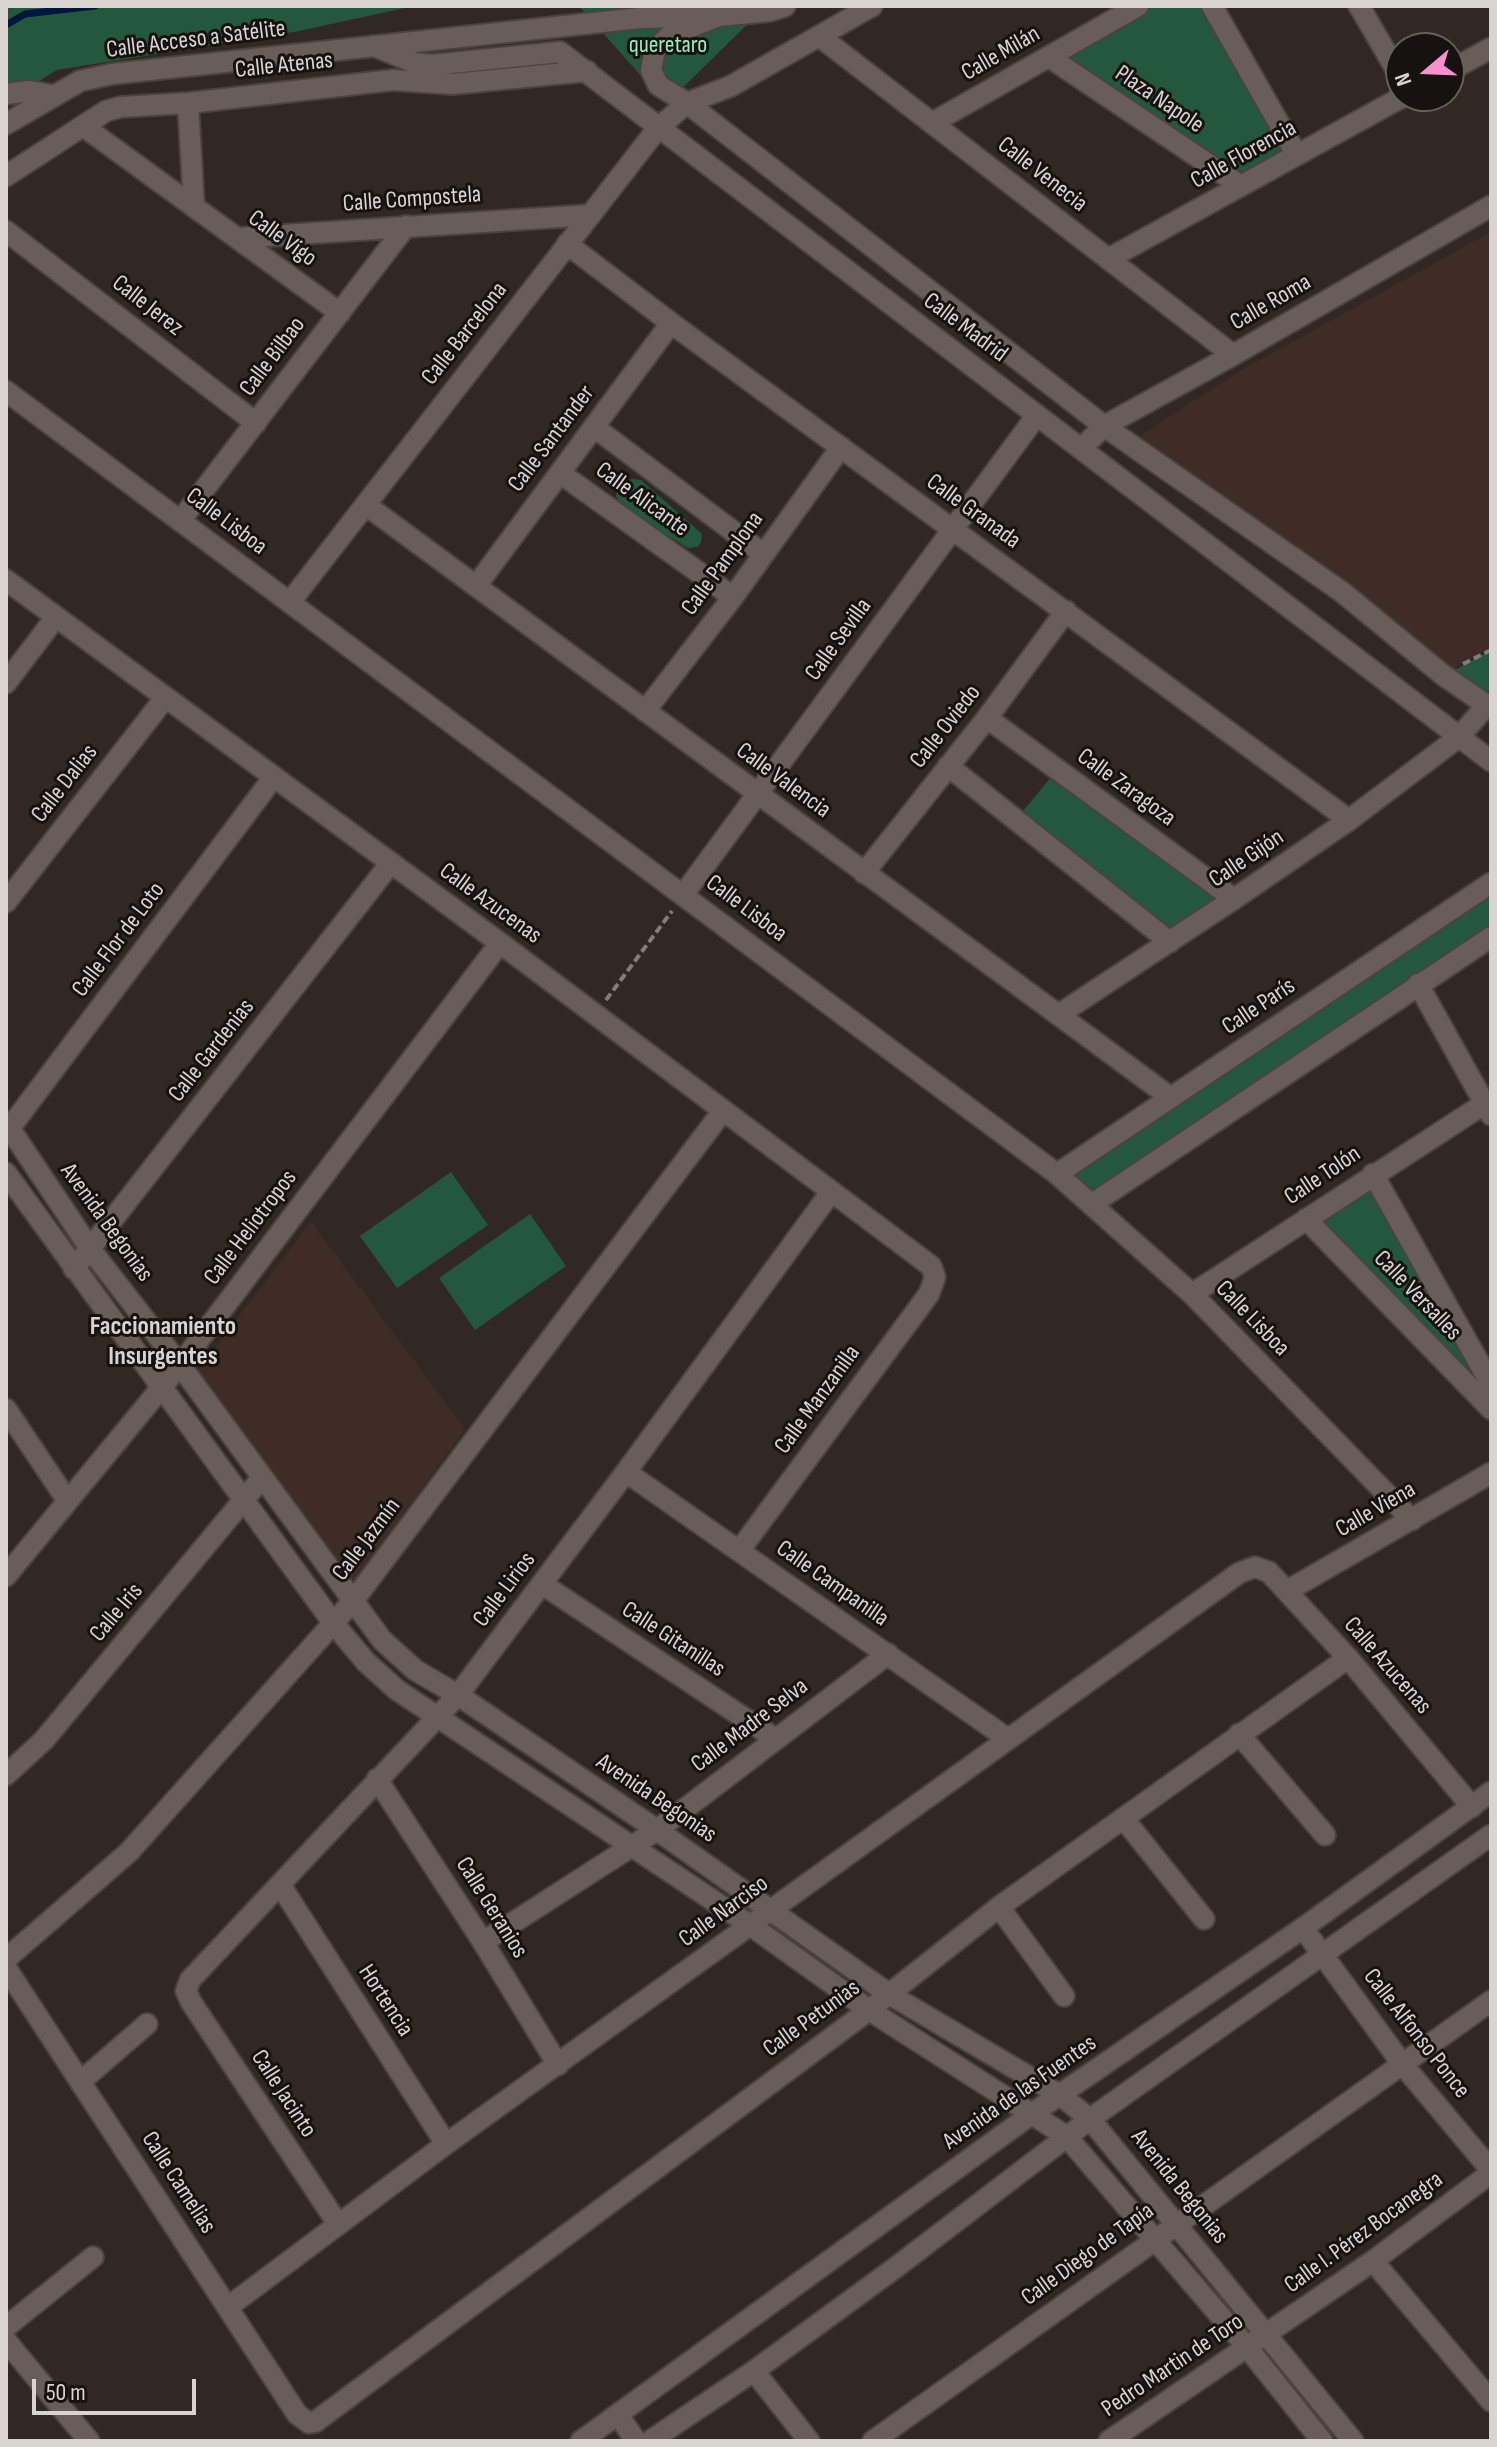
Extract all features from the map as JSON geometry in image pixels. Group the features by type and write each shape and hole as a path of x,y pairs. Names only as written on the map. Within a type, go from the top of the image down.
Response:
{"street":[{"name":"Calle Acceso a Satélite","path":"6,124 80,81 112,74 650,17 719,16 770,11 785,6"},
{"path":"687,103 731,86 872,6"},
{"name":"Calle Milán","path":"932,123 1138,6"},
{"path":"1212,6 1297,155"},
{"path":"1359,6 1385,51"},
{"name":"Calle Madrid","path":"719,16 669,36 655,50 651,70 658,85 687,103 1104,426 1342,592 1443,675 1489,706"},
{"name":"Calle Venecia","path":"819,36 1233,355"},
{"name":"Calle Madrid","path":"374,46 415,63 431,65 560,52 1491,761"},
{"path":"1465,62 1491,48"},
{"name":"Plaza Napole","path":"1049,57 1241,186"},
{"name":"Calle Atenas","path":"6,176 106,111 121,107 188,103 393,80 453,84 587,71"},
{"path":"6,94 29,91 52,95"},
{"path":"188,103 194,207"},
{"name":"Calle Barcelona","path":"290,602 658,128 687,103"},
{"name":"Calle Florencia","path":"1108,259 1385,106"},
{"name":"Calle Vigo","path":"83,126 340,313"},
{"name":"Calle Roma","path":"1082,448 1104,426 1491,206"},
{"name":"Calle Compostela","path":"237,238 590,215"},
{"name":"Calle Bilbao","path":"180,521 406,226"},
{"name":"Calle Jerez","path":"6,231 256,423"},
{"name":"Calle Granada","path":"567,244 1349,820"},
{"name":"Calle Santander","path":"476,586 671,323"},
{"name":"Calle Lisboa","path":"6,391 1057,1174 1192,1294 1412,1520"},
{"name":"Calle Sevilla","path":"683,895 1037,415"},
{"name":"Calle Alicante","path":"594,427 762,553"},
{"name":"Calle Pamplona","path":"645,711 733,597 841,447"},
{"name":"Calle Alicante","path":"560,473 733,597"},
{"name":"Calle Valencia","path":"366,505 1170,1097"},
{"name":"Calle Azucenas","path":"6,580 922,1258 931,1266 935,1277"},
{"name":"Calle Oviedo","path":"864,873 987,718 1066,611"},
{"path":"6,683 56,617"},
{"name":"Calle Dalias","path":"6,902 165,698"},
{"name":"Calle Gijón","path":"1058,1015 1349,820 1459,737 1489,706"},
{"name":"Calle Zaragoza","path":"987,718 1234,899"},
{"path":"948,766 1170,942"},
{"name":"Calle Flor de Loto","path":"7,1129 273,778"},
{"name":"Calle Gardenias","path":"74,1269 390,864"},
{"name":"Calle París","path":"1057,1174 1491,883"},
{"path":"1092,1204 1491,937"},
{"name":"Calle Heliotropos","path":"6,1576 180,1365 500,943"},
{"path":"1418,984 1488,1109"},
{"name":"Calle Tolón","path":"1192,1294 1373,1174 1488,1109"},
{"name":"Calle Jazmín","path":"6,1959 129,1852 334,1624 722,1112"},
{"name":"Avenida Begonias","path":"7,1129 91,1250 180,1365 382,1640 415,1670 458,1695 657,1830 889,1994 1060,2095 1090,2119 1353,2441"},
{"path":"6,1173 334,1624 366,1662 397,1690 750,1925 869,2010 1066,2136 1247,2347 1322,2441"},
{"name":"Calle Versalles","path":"1373,1174 1491,1384"},
{"name":"Calle Lirios","path":"186,1991 190,1980 458,1695 831,1192"},
{"name":"Calle Versalles","path":"1306,1219 1491,1409"},
{"name":"Calle Manzanilla","path":"739,1551 929,1294 935,1277"},
{"path":"6,1409 67,1500"},
{"name":"Calle Campanilla","path":"626,1472 1008,1739"},
{"name":"Calle Viena","path":"1287,1591 1491,1473"},
{"name":"Calle Iris","path":"6,1775 44,1740 261,1479"},
{"name":"Calle Azucenas","path":"1255,1567 1269,1572 1348,1658 1472,1807"},
{"name":"Calle Narciso","path":"228,2307 446,2144 1008,1739 1239,1573 1255,1567"},
{"name":"Calle Gitanillas","path":"542,1584 776,1739"},
{"name":"Calle Madre Selva","path":"483,1942 657,1830 888,1654"},
{"name":"Calle Petunias","path":"309,2423 321,2419 869,2010 999,1907 1348,1658"},
{"path":"1239,1734 1325,1835"},
{"name":"Calle Geranios","path":"377,1779 483,1942 558,2065"},
{"name":"Avenida de las Fuentes","path":"581,2441 1033,2113 1303,1928 1491,1792"},
{"path":"1123,1818 1204,1919"},
{"path":"650,2441 754,2371 1066,2136 1491,1835"},
{"name":"Hortencia","path":"281,1886 446,2144"},
{"path":"999,1907 1064,1996"},
{"name":"Calle Alfonso Ponce","path":"1303,1928 1403,2065 1491,2171"},
{"name":"Calle Camelias","path":"6,1968 297,2414 309,2423"},
{"name":"Calle Jacinto","path":"186,1991 338,2224"},
{"name":"Calle Diego de Tapía","path":"873,2441 1491,2001"},
{"path":"80,2082 147,2024"},
{"name":"Calle I. Pérez Bocanegra","path":"1266,2335 1373,2261 1491,2171"},
{"path":"6,2327 93,2257"},
{"path":"1373,2261 1491,2401"},
{"name":"Pedro Martin de Toro","path":"1109,2441 1134,2434 1266,2335"},
{"path":"6,2341 89,2441"},
{"path":"754,2371 809,2441"},
{"path":"618,2415 636,2441"}],"path":[{"path":"1443,675 1491,650"},
{"path":"596,1015 683,895"}],"shaded area":[{"path":"1491,232 1491,647 1452,669 1348,587 1140,436 1240,371"},
{"path":"311,1222 465,1429 354,1582 195,1374"}],"green space":[{"path":"6,6 414,6 299,31 57,70 6,101"},
{"name":"queretaro","path":"579,6 766,6 666,104"},
{"path":"1138,6 1212,6 1297,155 1241,186 1049,57"},
{"path":"641,480 702,534 697,547 688,548 622,508 616,496 617,490 622,482"},
{"path":"1491,650 1491,697 1455,670"},
{"path":"1057,770 1231,899 1171,939 1033,829 1023,811"},
{"path":"1491,890 1491,937 1092,1204 1057,1174"},
{"path":"451,1172 488,1225 397,1288 360,1236"},
{"path":"1368,1185 1488,1396 1316,1221"},
{"path":"530,1214 566,1266 475,1330 439,1278"}],"waterway":[{"path":"6,25 25,14 95,6"}],"district":[{"name":"Faccionamiento Insurgentes","path":"163,1342"}]}
